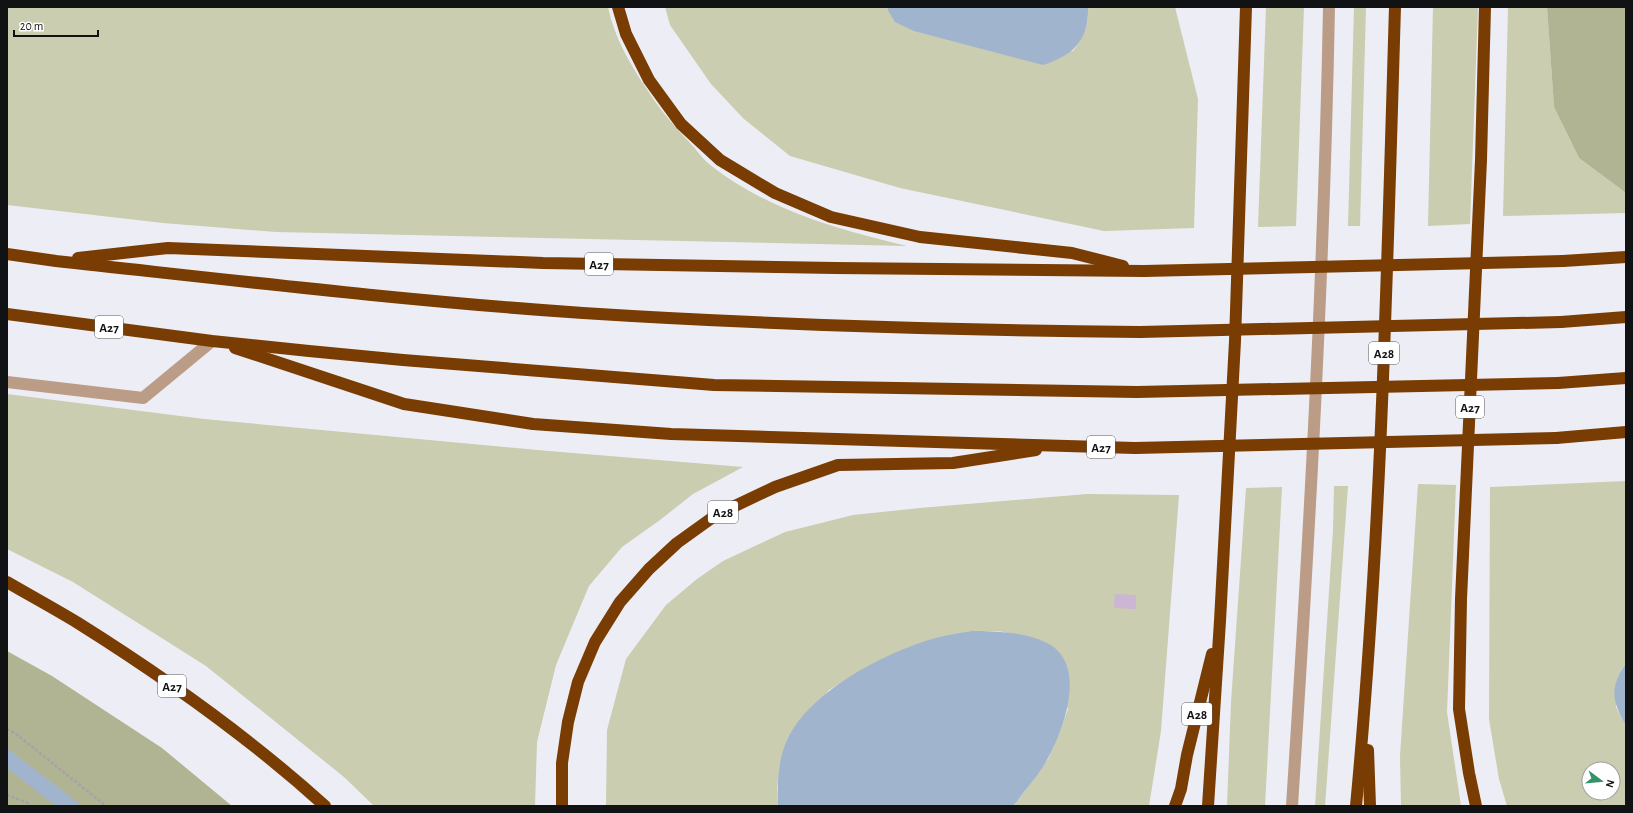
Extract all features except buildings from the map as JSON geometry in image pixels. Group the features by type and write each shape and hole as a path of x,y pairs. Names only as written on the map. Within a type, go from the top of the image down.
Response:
{"highway":[{"name":"A27","path":"618,7 626,34 649,80 682,124 720,160 775,193 831,217 920,237 1072,253 1144,271"},
{"path":"1238,7 1245,40"},
{"name":"A28","path":"1208,806 1220,621 1235,341 1246,7"},
{"name":"A28","path":"1356,806 1366,699 1378,489 1395,7"},
{"name":"A27","path":"1476,806 1469,774 1459,709 1461,599 1481,160 1485,7"},
{"name":"A27","path":"56,261 168,248 543,263 819,268 1144,271 1563,261 1626,257"},
{"name":"A27","path":"7,254 56,261 402,298 581,313 789,324 978,330 1140,332 1561,322 1626,317"},
{"name":"A27","path":"7,314 212,341 403,360 714,385 1137,392 1558,383 1626,378"},
{"name":"A27","path":"212,341 404,404 533,424 671,434 1135,448 1556,438 1625,432"},
{"name":"A28","path":"562,806 562,763 568,722 578,682 595,642 620,602 649,569 677,543 716,515 775,487 838,465 954,463 1067,446"},
{"name":"A27","path":"7,582 77,623 164,679 244,739 325,806"},
{"name":"A28","path":"1175,806 1181,789 1187,754 1220,621"},
{"name":"A28","path":"1366,699 1370,806"}],"lane":[{"path":"1292,806 1307,567 1326,142 1329,7"},
{"path":"7,382 143,398 212,341"}],"path":[{"path":"7,729 16,734 106,806"},
{"path":"7,795 28,803 31,806"}],"green space":[{"path":"7,7 608,7 614,29 629,61 657,105 708,163 753,193 803,216 855,233 907,246 276,232 163,223 7,205"},
{"path":"665,7 886,7 887,10 1073,51 1080,41 1087,26 1088,7 1175,7 1198,99 1194,228 1104,231 900,188 790,156 744,119 711,84 670,25"},
{"path":"1266,7 1304,7 1296,226 1258,227"},
{"path":"1354,7 1366,7 1360,226 1348,226"},
{"path":"1433,7 1478,7 1470,224 1428,226"},
{"path":"1508,7 1547,7 1554,107 1579,158 1626,193 1626,213 1503,216"},
{"path":"1547,7 1626,7 1626,193 1579,158 1554,107"},
{"path":"7,394 204,419 537,450 743,467 693,494 622,547 589,586 556,665 537,742 535,806 374,806 344,777 206,666 73,582 7,549"},
{"path":"1626,481 1626,663 1621,671 1616,707 1626,726 1626,806 1507,806 1499,779 1489,719 1490,487"},
{"path":"1418,484 1456,485 1447,712 1461,806 1401,806 1400,756"},
{"path":"1334,486 1348,486 1325,806 1315,806 1333,530"},
{"path":"1282,487 1265,806 1227,806 1231,702 1246,488"},
{"path":"1087,494 1179,495 1161,731 1149,806 1012,806 1016,803 1048,759 1068,709 1041,641 999,631 971,631 936,638 903,650 858,672 829,690 788,738 780,765 777,788 778,806 606,806 607,730 626,659 666,605 697,579 723,561 785,532 853,515"},
{"path":"7,651 52,676 162,748 232,806 7,806"}],"water":[{"path":"886,7 1088,7 1088,19 1086,29 1077,45 1063,56 1043,65 914,31 895,22"},
{"path":"971,631 992,631 1015,634 1038,639 1048,643 1056,649 1064,660 1069,673 1070,687 1068,703 1060,733 1045,764 1016,803 1012,806 778,806 779,771 782,754 788,738 799,720 814,704 852,675 894,653 935,638"},
{"path":"1626,663 1626,726 1615,701 1614,694 1617,680"},
{"path":"7,748 82,806 56,806 7,768"}]}
